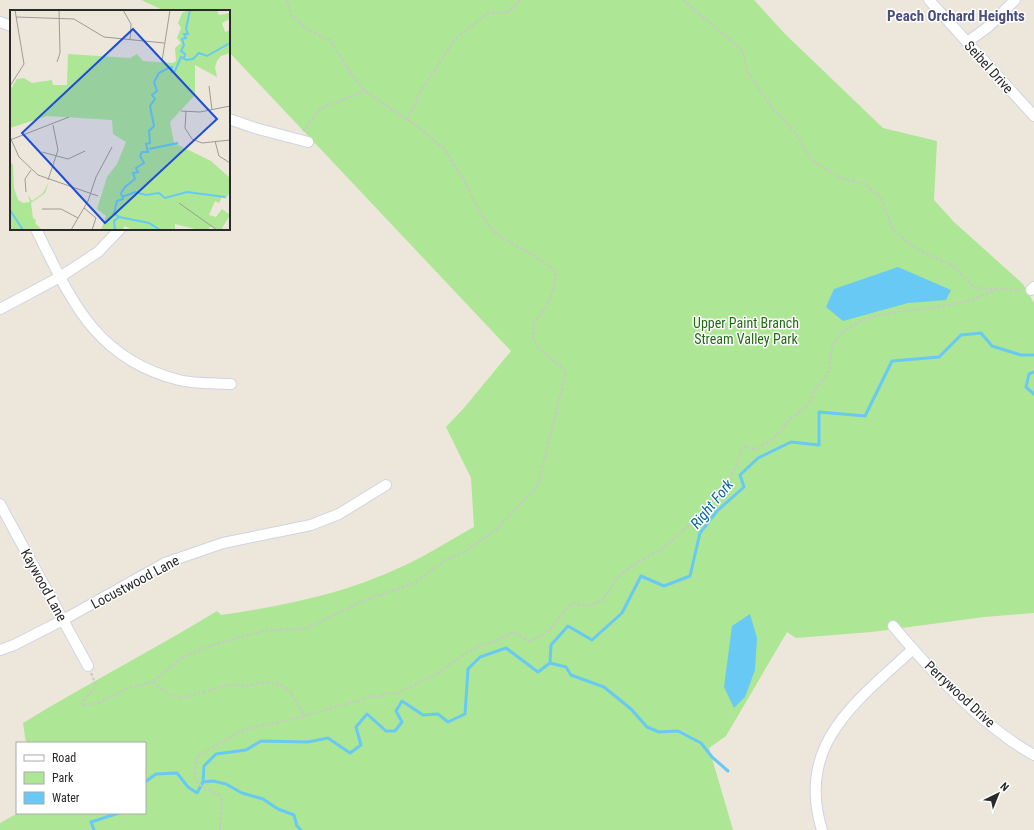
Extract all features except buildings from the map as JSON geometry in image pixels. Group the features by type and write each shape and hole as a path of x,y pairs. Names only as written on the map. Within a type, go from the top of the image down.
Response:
{"street":[{"name":"Seibel Drive","path":"929,0 1034,116"},
{"path":"967,42 988,27 1015,0"},
{"path":"0,22 10,26"},
{"path":"230,119 308,142"},
{"path":"36,230 60,277 86,322 105,342 127,359 152,372 181,381 231,384"},
{"path":"0,309 60,277 98,252 119,230"},
{"name":"Locustwood Lane","path":"0,650 14,645 63,620 165,563 223,543 311,525 339,514 386,485"},
{"name":"Kaywood Lane","path":"0,504 88,666"},
{"name":"Perrywood Drive","path":"893,626 913,649 983,719 1034,755"},
{"path":"822,830 816,812 816,771 830,735 851,707 913,649"}],"path":[{"path":"88,666 96,685 81,705 98,703 128,688 153,682 181,658 209,646 263,631 307,628 363,601 414,582 444,560 464,552 496,530 538,485 566,372 539,348 533,338 534,322 546,310 555,286 556,271 535,256 497,235 480,213 464,180 444,149 421,129 365,91 353,76 330,40 308,30 291,15 286,0"},
{"path":"408,120 421,91 455,39 488,13 508,12 521,0"},
{"path":"683,0 743,51 747,71 770,105 796,134 812,160 841,178 865,184 871,188 881,198 894,230 918,250 952,265 975,288 1032,289"},
{"path":"287,136 304,131 321,108 365,91"},
{"path":"220,830 222,801 218,795 198,784 194,774 197,756 243,730 305,716 373,696 380,697 387,692 398,693 435,675 454,660 478,646 493,642 514,632 529,641 540,638 559,620 572,603 587,606 602,601 618,577 633,565 665,547 705,509 719,490 729,483 742,448 745,446 751,449 759,448 774,438 790,419 809,404 814,391 830,370 829,356 836,337 848,327 858,322 904,311 950,305 980,297 999,288"},
{"path":"153,682 169,694 182,698 232,684 247,686 265,682 279,684 289,690 305,716"}],"green space":[{"name":"Upper Paint Branch Stream Valley Park","path":"141,0 754,0 785,34 883,128 937,141 934,200 954,222 1023,284 1034,303 1034,613 984,617 872,632 796,638 787,632 726,736 709,748 733,830 0,830 0,823 16,814 146,814 146,742 26,742 23,723 217,611 221,615 267,608 313,598 358,585 410,563 474,527 471,478 446,427 464,408 511,351 230,53 230,10 163,10"}],"water":[{"path":"898,267 951,290 946,300 908,303 843,321 826,307 834,289"},
{"path":"750,614 757,638 755,670 745,697 734,708 724,687 732,626"}],"waterway":[{"name":"Right Fork","path":"146,781 156,774 177,773 188,787 197,793 203,782 204,766 216,754 246,750 261,741 308,742 328,738 350,753 361,745 356,727 367,714 386,731 395,731 402,722 396,711 402,701 423,715 438,714 448,722 465,714 468,669 480,657 506,648 538,672 550,663 551,645 568,626 592,640 622,613 641,576 664,586 690,576 700,533 717,511 744,487 740,475 758,458 791,442 819,445 819,412 865,416 892,361 939,357 961,335 981,333 992,346 1021,355 1034,355"},
{"name":"Right Fork","path":"1034,372 1029,374 1026,387 1034,394"},
{"path":"550,663 566,667 571,675 604,687 631,709 647,727 659,732 678,731 701,743 712,757 728,771"},
{"path":"203,782 213,781 226,784 242,793 263,799 278,809 294,815 297,826 301,830"},
{"name":"Right Fork","path":"94,830 91,822 116,814"}],"district":[{"name":"Peach Orchard Heights","path":"956,16"}]}
